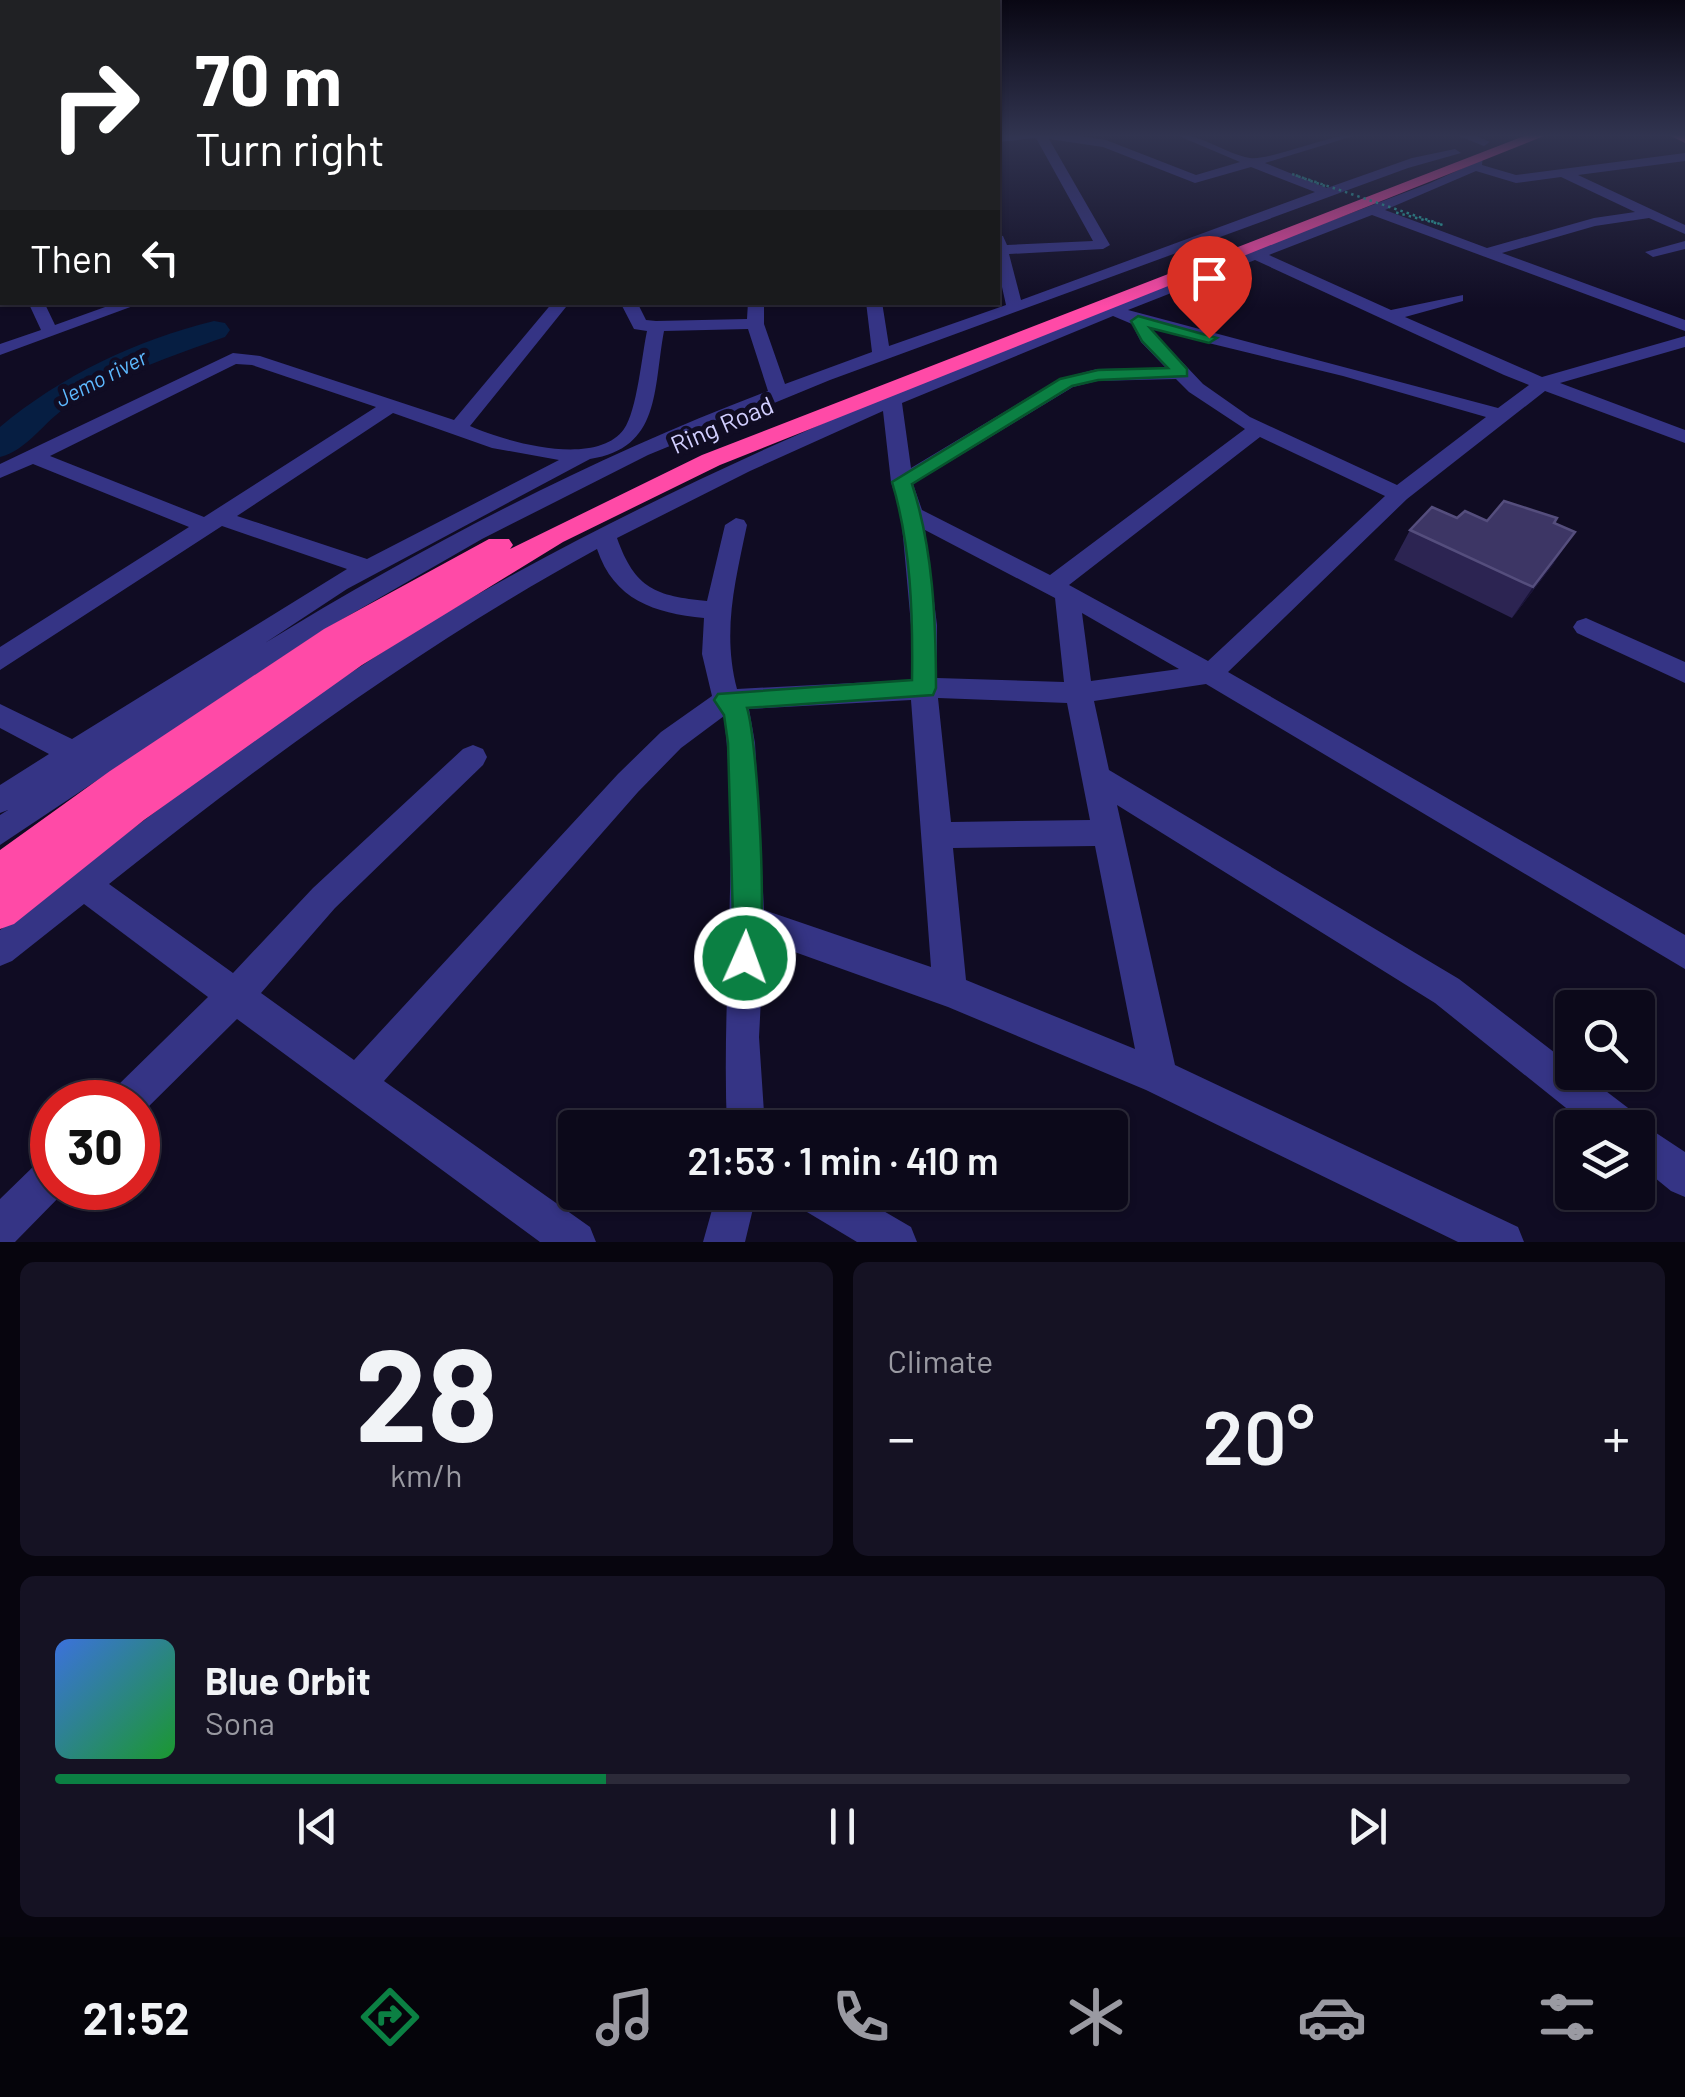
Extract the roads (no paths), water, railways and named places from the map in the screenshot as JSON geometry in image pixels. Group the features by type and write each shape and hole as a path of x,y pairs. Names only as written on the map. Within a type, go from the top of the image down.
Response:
{"highway":[{"name":"Ring Road","path":"0,872 122,781 335,638 526,530 645,470 828,394 1356,192"},
{"name":"Ring Road","path":"0,911 131,809 351,657 553,536 710,460 1363,192"}],"street":[{"path":"1073,192 1103,245 1132,266"},
{"path":"0,832 95,764 440,551 630,456 779,394 1132,266 1319,192"},
{"path":"0,950 354,687 519,582 604,535 762,459 892,403 1256,254 1383,211 1410,192"},
{"path":"1601,192 1685,230"},
{"path":"1383,211 1685,326"},
{"path":"1492,252 1594,222 1645,215"},
{"path":"1000,247 1103,245"},
{"path":"1654,252 1685,245"},
{"path":"1000,251 1016,309"},
{"path":"1256,254 1510,371 1685,437"},
{"path":"1393,315 1457,298"},
{"path":"37,305 50,331"},
{"path":"0,350 127,305"},
{"path":"458,428 558,305"},
{"path":"630,305 640,325 754,324"},
{"path":"756,305 754,324 779,394"},
{"path":"874,305 882,357"},
{"path":"1115,311 1138,321 1349,372 1501,415"},
{"path":"1138,321 1148,338 1196,388 1258,428 1399,494"},
{"path":"0,800 244,640 366,567 580,458 631,438 638,427 656,326"},
{"path":"356,1085 628,783 671,740 726,700 924,688 1079,693 1210,674 1399,494 1544,382 1685,341"},
{"path":"0,472 233,358 254,360 458,428 477,438 580,458"},
{"path":"902,482 1066,382 1098,375 1182,373"},
{"path":"892,403 902,482 912,514 924,625 924,688 950,991"},
{"path":"0,660 390,406"},
{"path":"1060,591 1258,428"},
{"path":"32,456 212,521 366,567"},
{"path":"912,514 1210,674 1685,953"},
{"path":"736,525 717,610 715,654 726,700 736,712 741,743 748,920 741,1037 745,1110"},
{"path":"604,535 613,567 636,591 678,607 717,610"},
{"path":"1060,591 1160,1077"},
{"path":"1586,627 1685,672"},
{"path":"0,714 71,752"},
{"path":"149,1080 235,996 324,898 473,756"},
{"path":"1098,778 1448,991 1599,1110"},
{"path":"936,835 1111,833"},
{"path":"84,885 575,1242"},
{"path":"748,920 950,991 1160,1077 1503,1242"},
{"path":"1655,1153 1685,1177"},
{"path":"0,1228 30,1198"},
{"path":"724,1242 733,1210"},
{"path":"842,1210 896,1242"}],"waterway":[{"name":"Jemo river","path":"0,446 54,400 138,357 214,330"}]}
